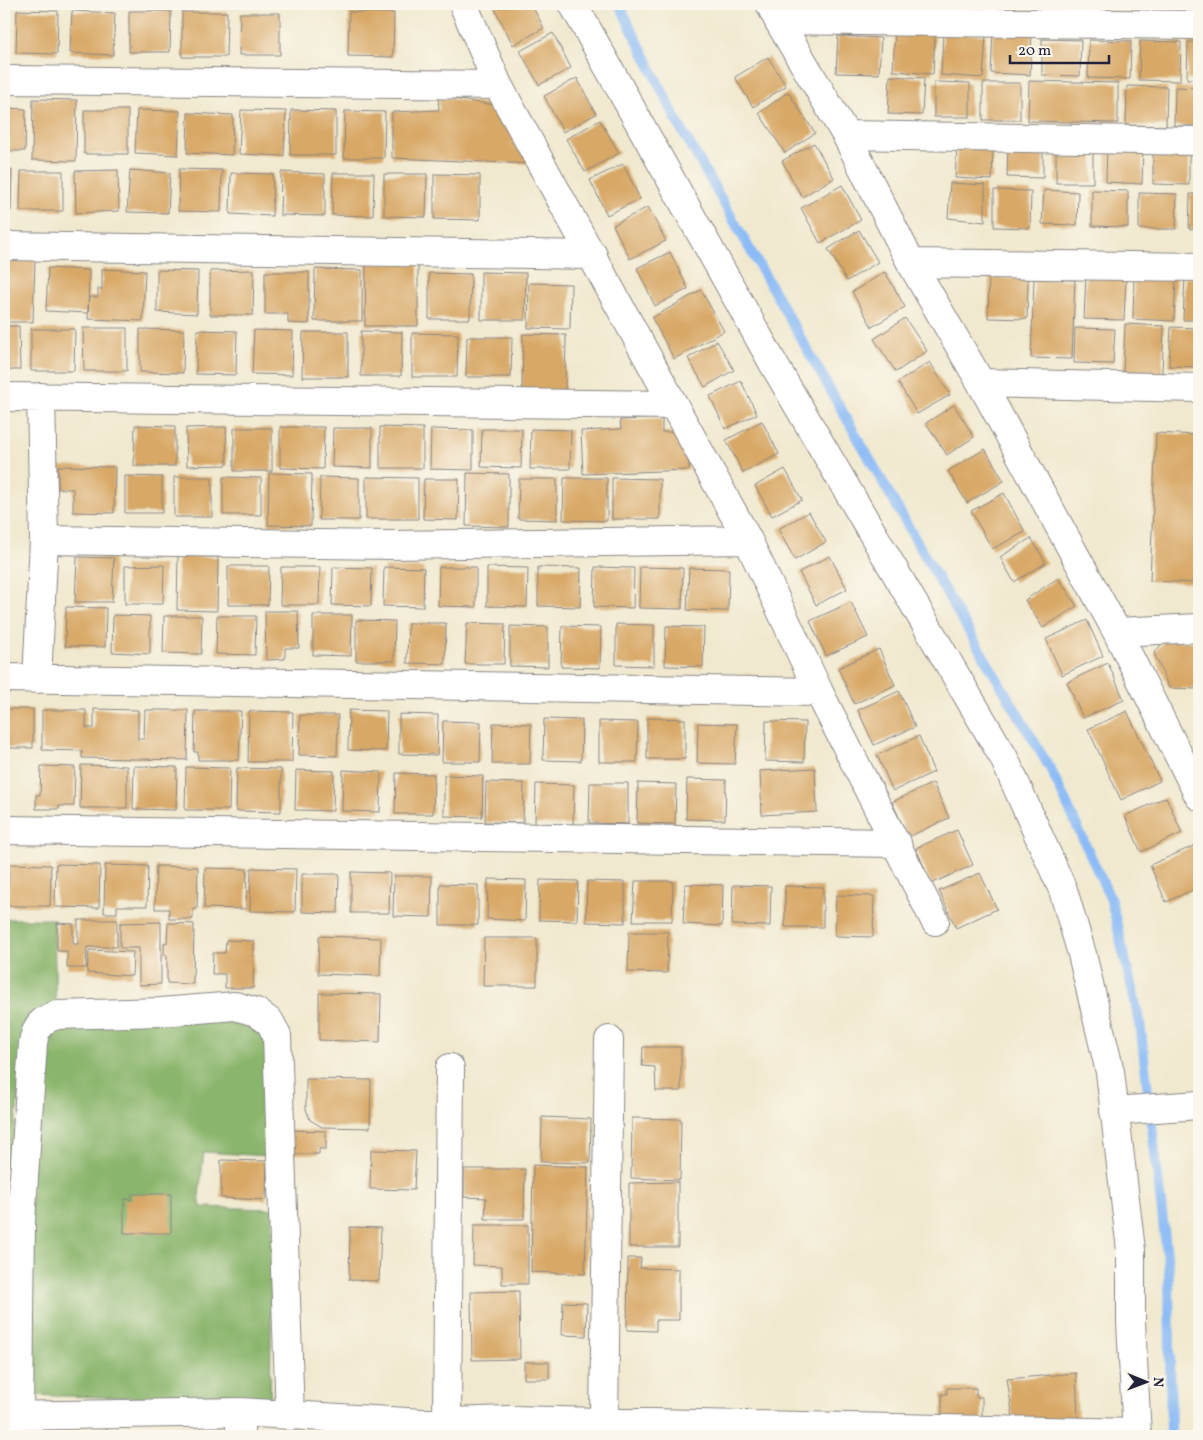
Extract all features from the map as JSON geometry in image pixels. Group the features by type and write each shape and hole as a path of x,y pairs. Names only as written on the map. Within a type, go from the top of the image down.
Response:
{"street":[{"path":"290,1416 277,1036 270,1022 256,1012 235,1006 161,1012 58,1015 39,1023 33,1043 11,1416 240,1424 290,1416 431,1427 508,1420 1137,1435 1131,1322 1130,1250 1110,1072 1087,972 1063,890 1004,758 773,363 573,4"},
{"path":"464,6 498,85 748,540 819,692 936,921"},
{"path":"774,12 1199,25"},
{"path":"774,12 846,135 910,263 981,383 1117,632 1188,750 1199,796"},
{"path":"4,80 498,85"},
{"path":"846,135 1199,141"},
{"path":"4,246 593,255"},
{"path":"910,263 1199,267"},
{"path":"981,383 1199,388"},
{"path":"4,396 674,405"},
{"path":"37,679 44,540 41,397"},
{"path":"44,540 390,545 748,540"},
{"path":"1117,632 1199,628"},
{"path":"4,678 819,692"},
{"path":"4,830 897,843"},
{"path":"604,1422 609,1040"},
{"path":"431,1427 450,1068"},
{"path":"1114,1111 1199,1105"}],"green space":[{"path":"4,919 54,919 56,1016 21,1077 10,1167 4,1167"},
{"path":"154,1016 260,1022 269,1031 266,1156 204,1152 199,1196 201,1207 273,1209 270,1401 23,1395 37,1065 51,1030"}],"building":[{"path":"500,4 531,4 544,28 513,45 494,7"},
{"path":"17,10 58,11 57,54 16,53"},
{"path":"72,11 115,13 113,55 70,53"},
{"path":"129,11 171,11 170,52 129,52"},
{"path":"182,12 227,12 226,57 182,57"},
{"path":"349,12 394,13 393,57 348,56"},
{"path":"240,13 280,13 280,55 239,55"},
{"path":"993,31 1032,32 1030,75 991,73"},
{"path":"895,32 935,35 933,74 893,71"},
{"path":"553,33 571,68 539,85 520,51"},
{"path":"943,33 986,35 983,78 941,75"},
{"path":"838,36 881,38 879,74 836,73"},
{"path":"1042,39 1081,40 1080,76 1042,75"},
{"path":"1089,40 1131,41 1130,79 1088,78"},
{"path":"1140,41 1181,42 1180,81 1139,80"},
{"path":"1188,42 1199,42 1199,79 1187,79"},
{"path":"768,57 786,86 753,107 735,77"},
{"path":"890,76 924,78 922,115 888,114"},
{"path":"577,78 596,114 563,132 544,96"},
{"path":"1029,81 1118,83 1118,123 1028,121"},
{"path":"934,82 970,83 970,117 934,117"},
{"path":"983,83 1020,83 1020,120 983,120"},
{"path":"1127,86 1167,87 1166,126 1126,125"},
{"path":"1175,87 1199,88 1199,126 1174,126"},
{"path":"788,92 815,133 785,153 759,113"},
{"path":"438,97 496,105 532,164 392,158 392,112 439,110"},
{"path":"33,99 77,100 76,161 32,160"},
{"path":"4,108 26,109 25,151 4,151"},
{"path":"84,110 128,110 128,154 84,154"},
{"path":"137,110 180,111 178,155 135,153"},
{"path":"241,110 286,111 284,156 239,154"},
{"path":"291,110 336,111 336,155 290,155"},
{"path":"345,111 385,112 384,158 344,158"},
{"path":"188,113 233,115 232,155 187,153"},
{"path":"600,120 619,153 585,172 566,139"},
{"path":"814,143 834,178 802,197 782,161"},
{"path":"1107,143 1143,144 1142,184 1106,182"},
{"path":"957,145 993,147 992,180 955,178"},
{"path":"1008,146 1043,146 1043,178 1007,177"},
{"path":"1056,147 1093,147 1093,183 1056,183"},
{"path":"1153,147 1189,148 1189,185 1153,184"},
{"path":"623,164 640,199 607,215 590,180"},
{"path":"179,169 222,170 221,212 178,211"},
{"path":"4,170 12,170 11,211 4,211"},
{"path":"118,170 119,211 76,213 75,171"},
{"path":"130,170 170,173 168,213 127,212"},
{"path":"21,171 63,171 63,211 20,211"},
{"path":"281,172 325,174 325,216 280,215"},
{"path":"231,173 273,174 272,216 230,214"},
{"path":"333,173 374,173 373,216 332,215"},
{"path":"384,174 427,174 426,217 384,216"},
{"path":"434,174 480,175 480,220 434,219"},
{"path":"950,183 985,185 985,222 948,218"},
{"path":"842,185 861,220 820,243 801,208"},
{"path":"994,190 1031,191 1030,228 994,227"},
{"path":"1044,190 1078,192 1077,225 1042,224"},
{"path":"1092,190 1128,191 1128,227 1092,226"},
{"path":"1139,193 1177,194 1176,229 1139,229"},
{"path":"1190,194 1199,194 1199,229 1189,229"},
{"path":"648,207 666,241 630,259 613,225"},
{"path":"859,230 878,262 847,281 828,249"},
{"path":"670,252 688,289 655,306 637,268"},
{"path":"4,259 35,260 33,322 4,322"},
{"path":"366,263 418,264 418,326 365,326"},
{"path":"48,268 89,270 88,313 46,311"},
{"path":"102,269 145,271 143,321 88,319 89,297 98,297 98,289 102,289"},
{"path":"315,269 362,270 362,321 314,321"},
{"path":"157,270 198,271 197,314 157,312"},
{"path":"254,270 253,315 210,315 210,271"},
{"path":"265,272 309,272 309,324 288,323 288,314 265,314"},
{"path":"481,272 526,273 525,320 481,320"},
{"path":"885,272 905,307 872,327 852,292"},
{"path":"429,273 471,274 470,319 429,319"},
{"path":"1134,275 1176,277 1174,321 1133,319"},
{"path":"1086,276 1126,278 1124,320 1084,319"},
{"path":"1185,277 1199,278 1199,320 1183,320"},
{"path":"989,278 1028,279 1027,319 988,318"},
{"path":"1034,279 1075,280 1072,359 1031,358"},
{"path":"529,283 571,284 570,329 528,328"},
{"path":"701,290 724,331 674,359 652,318"},
{"path":"905,318 927,351 896,372 874,339"},
{"path":"1125,324 1164,326 1162,373 1123,372"},
{"path":"4,326 19,326 20,370 4,370"},
{"path":"1171,327 1199,328 1199,367 1169,366"},
{"path":"83,328 127,328 127,371 84,371"},
{"path":"1075,328 1115,329 1113,364 1074,363"},
{"path":"31,329 75,329 74,371 31,371"},
{"path":"140,329 184,330 183,373 140,372"},
{"path":"197,330 237,331 236,375 196,374"},
{"path":"254,330 293,331 292,375 252,374"},
{"path":"361,331 402,332 401,376 361,376"},
{"path":"303,332 348,332 348,377 302,377"},
{"path":"412,333 458,334 457,377 412,377"},
{"path":"523,334 566,335 565,394 522,394"},
{"path":"467,337 512,337 511,377 466,377"},
{"path":"717,341 734,370 705,387 688,358"},
{"path":"930,362 950,395 917,414 898,382"},
{"path":"741,381 757,414 725,429 710,396"},
{"path":"954,405 974,437 947,455 926,423"},
{"path":"662,418 662,432 688,432 689,470 583,474 581,431 621,429 620,420"},
{"path":"762,421 779,454 743,473 726,440"},
{"path":"135,425 175,426 175,466 134,466"},
{"path":"226,427 227,465 187,466 186,428"},
{"path":"280,427 324,427 323,469 280,468"},
{"path":"380,427 423,428 423,468 380,468"},
{"path":"234,428 272,428 272,471 234,471"},
{"path":"333,428 372,428 372,468 332,467"},
{"path":"431,429 473,430 473,470 430,469"},
{"path":"482,429 522,429 521,468 481,467"},
{"path":"531,429 571,430 570,469 530,469"},
{"path":"1156,433 1199,435 1199,583 1150,581"},
{"path":"985,449 1004,481 967,503 948,471"},
{"path":"58,466 115,467 114,513 73,512 73,489 58,489"},
{"path":"785,469 802,500 772,516 755,486"},
{"path":"269,473 312,474 311,526 268,525"},
{"path":"467,473 509,474 509,527 466,526"},
{"path":"125,476 162,477 162,513 125,513"},
{"path":"174,477 212,477 212,517 174,517"},
{"path":"223,477 261,478 261,515 223,515"},
{"path":"320,477 359,478 359,520 319,520"},
{"path":"366,477 418,478 418,519 366,519"},
{"path":"564,478 607,478 607,521 563,520"},
{"path":"612,478 660,479 660,519 612,519"},
{"path":"424,479 459,479 458,520 423,519"},
{"path":"519,479 557,479 557,520 518,519"},
{"path":"1004,493 1025,532 992,549 971,511"},
{"path":"809,512 826,542 795,560 778,529"},
{"path":"1031,538 1046,563 1014,582 1000,557"},
{"path":"178,556 218,557 217,611 177,610"},
{"path":"830,556 847,589 816,605 799,572"},
{"path":"77,557 114,558 112,602 75,602"},
{"path":"164,565 163,604 125,604 125,566"},
{"path":"228,566 269,566 268,605 228,605"},
{"path":"281,567 320,567 319,605 280,605"},
{"path":"333,567 372,568 371,606 332,605"},
{"path":"384,567 424,568 423,607 383,606"},
{"path":"439,567 476,567 476,607 438,606"},
{"path":"487,567 528,568 527,607 487,606"},
{"path":"538,567 581,568 580,607 538,606"},
{"path":"595,567 634,568 633,608 594,607"},
{"path":"640,567 683,568 682,609 639,608"},
{"path":"689,568 729,569 728,611 687,610"},
{"path":"1058,578 1077,606 1043,628 1025,600"},
{"path":"851,602 868,637 826,656 810,621"},
{"path":"66,607 106,608 105,647 65,646"},
{"path":"265,611 298,611 299,648 285,648 285,659 266,660"},
{"path":"113,615 150,616 150,654 112,652"},
{"path":"313,615 352,615 351,656 313,655"},
{"path":"164,616 202,616 201,654 163,653"},
{"path":"217,616 256,616 255,655 216,654"},
{"path":"356,620 395,621 394,661 356,661"},
{"path":"1087,620 1103,656 1062,675 1046,639"},
{"path":"408,623 446,623 445,664 407,663"},
{"path":"467,623 505,624 504,664 465,664"},
{"path":"616,624 654,625 654,666 616,665"},
{"path":"510,626 548,627 548,667 510,666"},
{"path":"562,626 601,627 600,668 561,667"},
{"path":"666,626 704,627 703,667 665,666"},
{"path":"1165,640 1199,642 1199,689 1169,688 1154,653"},
{"path":"879,649 895,685 854,704 838,668"},
{"path":"1108,663 1124,700 1083,718 1067,682"},
{"path":"899,691 915,727 874,745 858,710"},
{"path":"4,709 33,709 33,748 4,748"},
{"path":"94,709 138,710 138,739 144,739 145,710 188,710 187,760 82,758 82,751 42,750 42,710 86,710 86,728 94,728"},
{"path":"349,710 387,711 386,751 348,750"},
{"path":"195,711 241,711 239,760 198,760 198,752 194,752"},
{"path":"249,711 293,712 292,762 248,762"},
{"path":"1127,711 1160,781 1121,800 1088,729"},
{"path":"399,714 438,715 437,755 399,754"},
{"path":"300,715 338,715 337,756 299,755"},
{"path":"647,718 685,719 685,759 647,759"},
{"path":"544,719 582,720 581,761 543,760"},
{"path":"443,721 481,722 480,762 442,762"},
{"path":"599,721 638,722 637,762 599,762"},
{"path":"766,721 805,722 804,762 765,761"},
{"path":"493,723 531,724 530,764 492,764"},
{"path":"698,723 737,724 735,764 697,763"},
{"path":"919,736 934,772 893,791 877,755"},
{"path":"81,765 127,766 127,808 80,808"},
{"path":"41,766 75,767 74,806 59,806 59,809 36,809 36,795 40,795"},
{"path":"134,766 177,767 176,810 133,809"},
{"path":"186,767 230,768 229,810 185,810"},
{"path":"237,768 281,769 281,812 236,811"},
{"path":"815,768 817,812 762,815 760,771"},
{"path":"296,770 334,771 333,811 295,810"},
{"path":"343,770 381,772 380,812 342,811"},
{"path":"396,773 434,774 433,814 395,814"},
{"path":"444,775 483,776 482,817 444,816"},
{"path":"687,779 726,780 725,820 686,819"},
{"path":"486,782 524,783 523,823 485,822"},
{"path":"590,783 628,783 628,824 589,823"},
{"path":"638,783 676,784 675,824 637,823"},
{"path":"933,783 949,818 908,837 892,802"},
{"path":"536,784 574,785 573,825 535,824"},
{"path":"1166,797 1182,833 1141,852 1125,816"},
{"path":"957,830 973,865 931,884 916,848"},
{"path":"1198,844 1199,887 1166,902 1150,865"},
{"path":"9,864 51,865 50,906 8,906"},
{"path":"56,864 100,865 99,908 55,907"},
{"path":"105,865 148,866 147,906 117,906 117,913 104,913"},
{"path":"156,866 198,867 197,909 193,909 193,919 169,919 169,909 155,909"},
{"path":"205,868 247,869 246,909 204,908"},
{"path":"251,868 296,869 295,912 250,911"},
{"path":"351,872 390,873 389,913 351,913"},
{"path":"980,873 997,909 956,928 939,891"},
{"path":"302,874 339,874 338,913 302,912"},
{"path":"394,876 432,876 431,917 393,916"},
{"path":"488,879 526,880 525,921 487,919"},
{"path":"540,880 578,881 577,921 539,920"},
{"path":"587,881 625,882 625,923 586,922"},
{"path":"635,881 673,881 672,921 633,921"},
{"path":"440,884 478,885 478,925 440,925"},
{"path":"685,884 723,885 722,926 683,924"},
{"path":"733,885 771,886 770,926 732,925"},
{"path":"785,886 823,887 823,927 785,927"},
{"path":"836,895 874,896 873,937 835,936"},
{"path":"78,920 117,920 117,947 87,947 86,968 67,968 67,951 57,951 57,923 73,924 73,944 78,944"},
{"path":"161,922 161,984 139,985 139,948 120,948 120,923"},
{"path":"168,923 194,924 193,984 167,983 167,955 164,955 164,943 167,943"},
{"path":"629,932 668,932 667,973 628,972"},
{"path":"319,936 381,938 380,976 318,974"},
{"path":"484,938 537,938 537,986 483,986"},
{"path":"226,940 254,941 253,988 225,988 225,974 212,974 213,953 225,953"},
{"path":"89,950 133,952 132,976 87,973"},
{"path":"319,993 381,994 380,1042 319,1040"},
{"path":"643,1047 681,1047 681,1091 656,1091 655,1067 642,1066"},
{"path":"306,1079 371,1080 370,1128 322,1127 310,1120 306,1109"},
{"path":"542,1117 591,1119 590,1163 541,1162"},
{"path":"632,1118 681,1119 680,1180 631,1178"},
{"path":"287,1130 326,1131 326,1149 319,1149 319,1154 287,1154"},
{"path":"371,1150 416,1151 414,1190 370,1189"},
{"path":"221,1160 267,1161 266,1200 221,1198"},
{"path":"533,1165 588,1167 585,1274 531,1272"},
{"path":"464,1169 525,1169 524,1219 485,1219 486,1198 464,1197"},
{"path":"678,1182 678,1247 629,1247 629,1183"},
{"path":"132,1194 171,1194 171,1233 124,1233 124,1199 132,1200"},
{"path":"474,1225 528,1225 528,1284 502,1284 502,1266 473,1265"},
{"path":"350,1227 381,1228 379,1281 349,1280"},
{"path":"628,1258 641,1258 640,1268 679,1269 679,1320 656,1320 656,1331 627,1330"},
{"path":"519,1291 520,1359 472,1360 471,1292"},
{"path":"563,1302 587,1303 586,1336 562,1335"},
{"path":"524,1362 549,1362 549,1379 524,1379"},
{"path":"1076,1373 1078,1419 1014,1424 1007,1379"},
{"path":"947,1388 976,1388 976,1397 982,1397 982,1421 942,1421 942,1394 947,1394"}],"waterway":[{"path":"619,4 679,125 945,591 1051,770 1111,900 1140,1023 1169,1273 1171,1436"}]}
